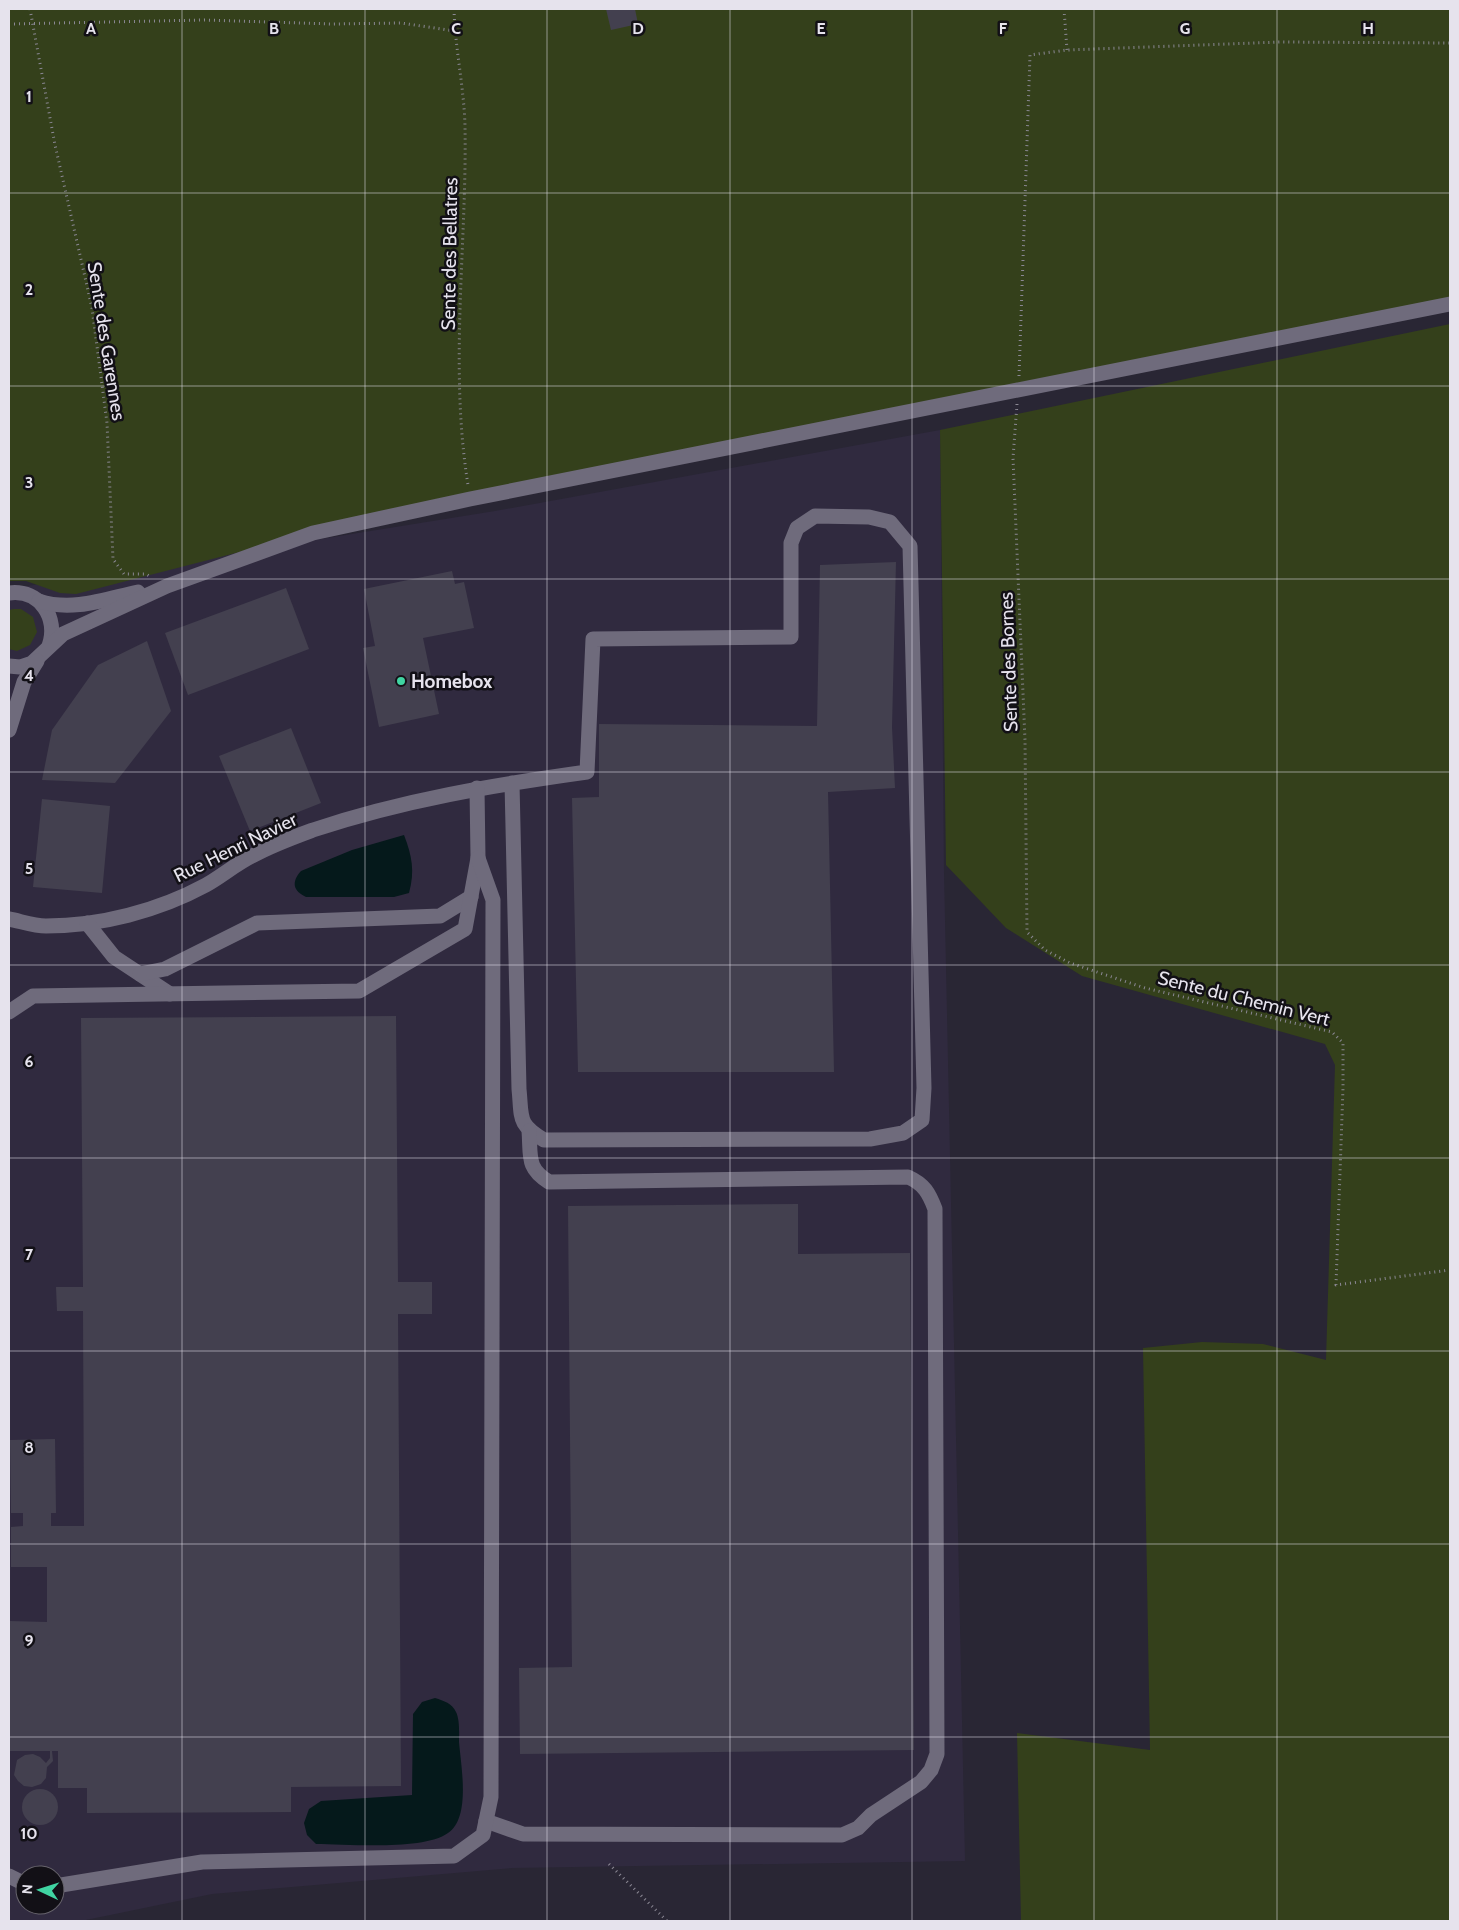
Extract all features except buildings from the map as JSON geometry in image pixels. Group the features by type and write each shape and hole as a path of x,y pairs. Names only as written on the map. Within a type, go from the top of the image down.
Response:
{"street":[{"path":"9,730 24,682 37,660 49,646 70,630 167,586 313,533 470,499 1450,304"},
{"name":"Rue Henri Navier","path":"9,918 44,926 86,923 148,910 205,886 254,855 312,831 387,808 477,788 587,772 593,639 791,637 791,543 797,528 815,516 869,517 890,522 910,546 924,1088 922,1120 903,1133 870,1139 544,1140 529,1131"},
{"path":"9,594 23,594 58,606 72,606 167,586"},
{"path":"39,601 47,611 52,622 49,646"},
{"path":"9,666 26,666 37,660"},
{"path":"486,1821 523,1834 842,1835 858,1828 871,1815 921,1782 931,1770 937,1754 935,1209 930,1194 920,1182 908,1177 549,1182 531,1167 529,1131 522,1122 520,1089 512,783"},
{"path":"9,1012 33,996 359,991 465,929 478,858 477,788"},
{"path":"65,1884 202,1862 454,1856 483,1835 491,1787 492,900 478,858"},
{"path":"140,974 165,969 257,923 440,916 471,897"},
{"path":"86,923 114,957 170,994"}],"path":[{"name":"Sente des Garennes","path":"30,9 55,145 92,308 107,423 113,559 124,574 146,574 167,586"},
{"name":"Sente des Bellatres","path":"454,9 465,124 460,397 463,454 470,499"},
{"path":"1064,9 1067,50 1280,42 1450,42"},
{"path":"9,24 204,20 332,24 401,23 455,31"},
{"name":"Sente des Bornes","path":"1027,932 1025,740 1013,458 1018,391 1030,55 1067,50"},
{"name":"Sente du Chemin Vert","path":"1027,932 1044,950 1070,963 1145,988 1332,1032 1342,1043 1343,1088 1336,1285 1450,1270"},
{"path":"609,1864 667,1921"}],"shaded area":[{"path":"940,430 944,873 965,1861 512,1868 212,1894 81,1921 9,1921 9,589 495,511"},
{"path":"404,835 412,864 409,893 394,897 306,897 296,889 295,882 301,871 352,850"},
{"path":"435,1698 452,1706 458,1719 463,1791 460,1816 455,1826 448,1833 436,1839 421,1842 385,1845 316,1844 307,1835 304,1823 309,1809 321,1801 412,1795 413,1714 422,1702"}],"green space":[{"path":"9,9 1450,9 1450,304 313,533 76,594 60,593 26,581 9,581"},
{"path":"1450,324 1450,1921 1021,1921 1017,1733 1150,1750 1143,1348 1202,1342 1263,1344 1326,1360 1335,1065 1325,1044 1082,976 1006,928 946,865 940,430"},
{"path":"21,609 33,617 37,632 30,645 17,651 9,649 9,610"}],"place":[{"name":"Homebox","path":"401,681"}]}
